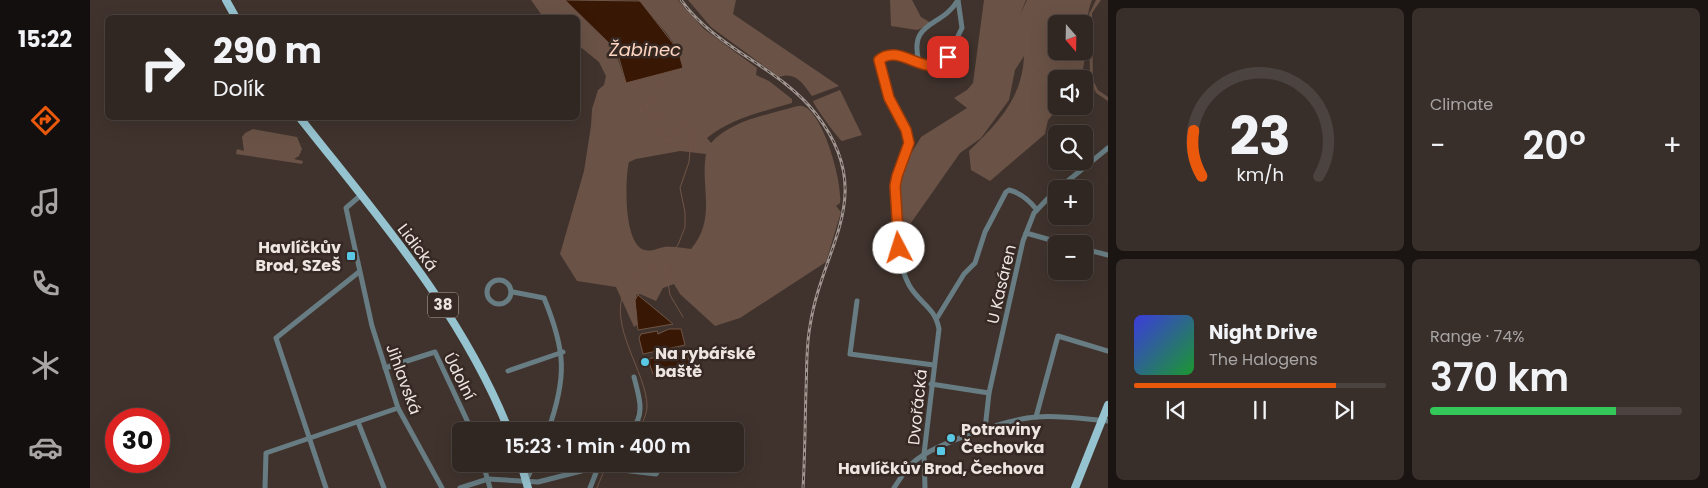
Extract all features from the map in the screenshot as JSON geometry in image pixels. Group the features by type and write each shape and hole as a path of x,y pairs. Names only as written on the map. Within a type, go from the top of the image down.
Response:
{"main road":[{"path":"226,0 234,15"},
{"name":"Lidická","path":"302,120 422,274 458,328 483,372 505,422"},
{"path":"1075,488 1105,421 1108,405"},
{"path":"523,472 527,485"}],"street":[{"path":"945,62 962,28 958,0"},
{"path":"919,62 916,50 918,35 923,28 944,15 958,0"},
{"path":"960,63 945,62 930,66 896,55 884,56 879,60 885,86 906,130 909,143 895,186 903,266 912,290 937,318 964,274 975,263 985,232 1006,192 1012,190 1024,197 1037,210"},
{"name":"U Kasáren","path":"1069,180 1108,148"},
{"name":"Jihlavská","path":"361,195 346,208 359,272 385,368 398,408 442,488"},
{"name":"U Kasáren","path":"985,429 989,393 1026,233 1037,210 1048,199"},
{"path":"1026,233 1048,239"},
{"path":"1093,251 1108,255"},
{"path":"326,488 276,341 277,336 359,272"},
{"path":"513,292 509,301 498,303 488,297 486,290 492,281 499,280 507,283 513,292 543,297 563,352 561,385 551,422"},
{"path":"857,301 850,354 934,365"},
{"name":"Dvořácká","path":"925,488 924,454 939,329 937,318"},
{"path":"1036,417 1058,336 1108,350"},
{"name":"Údolní","path":"385,368 435,352 468,422"},
{"path":"508,371 563,352"},
{"path":"634,377 641,409 638,422"},
{"path":"931,384 989,393"},
{"path":"265,488 266,453 398,408"},
{"path":"894,488 912,462 924,454 985,429 1016,420 1036,417 1105,421"},
{"path":"358,422 384,488"},
{"path":"486,472 490,488"},
{"path":"527,485 531,472"},
{"path":"460,488 488,479 527,485 581,472"},
{"path":"590,488 599,472"},
{"path":"641,472 656,474 657,472"}],"shaded area":[{"path":"531,0 565,0 614,48 626,83 683,68 678,50 668,35 638,0 678,0 704,29 757,68 756,75 769,81 792,99 792,103 748,116 727,125 707,138 711,143 727,130 757,117 799,106 810,111 824,133 830,149 840,194 840,203 836,206 841,212 826,262 740,318 715,326 680,294 674,284 663,288 656,301 640,294 636,295 638,324 634,327 616,287 577,281 560,254 584,171 592,109 598,90 604,85 606,76 599,62 580,47 580,15 542,15","holes":["680,151 706,154 706,214 699,237 691,249 662,247 645,250 638,245 629,224 627,210 629,162"]},
{"path":"688,0 736,0 733,14 839,86 812,96 798,79 790,76 779,77 711,27"},
{"path":"890,0 912,0 921,17 933,24 917,30 891,26"},
{"path":"984,0 1026,0 1020,15 1027,0 1092,0 1088,15 1048,15 1048,60 1085,60 1083,70 1048,70 1048,115 1053,115 1048,120 1045,134 990,181 971,170 969,151 990,130 1007,109 1019,85 1024,56 1015,70 1009,100 981,138 960,153 906,230 903,230 899,226 897,203 901,200 897,197 897,177 921,137 967,108 954,98 967,90 973,83"},
{"path":"1096,0 1101,0 1092,15 1089,14"},
{"path":"1090,60 1093,60 1093,70 1090,70"},
{"path":"1093,80 1098,90 1108,97 1108,101 1096,93"},
{"path":"840,90 862,135 842,141 813,101"},
{"path":"253,129 297,137 302,149 299,156 294,159 303,161 302,164 236,154 237,149 244,151 242,137"}],"water":[{"name":"Žabinec","path":"565,0 640,1 678,50 683,68 626,83 614,48"},
{"path":"638,295 673,324 638,330 635,300"},
{"path":"669,329 681,329 685,345 643,354 639,338 641,334 657,331 658,334"},
{"path":"682,351 687,354 690,366 688,372 653,374 648,359"}],"waterway":[{"name":"Žabinec","path":"663,78 659,90 651,98 652,104 641,107 640,110 647,117 655,114 666,122 658,136 661,139 671,140 678,125 686,125 692,130 689,162 680,188 685,212 685,227 678,245 671,253"},
{"name":"Žabinec","path":"642,422 647,406 645,393 624,333 621,304 628,285 641,273 661,262"},
{"path":"665,264 670,295 683,317"},
{"name":"Žabinec","path":"597,488 604,472"}],"railway":[{"path":"681,0 695,17 712,32 785,83 801,98 816,114 834,143 843,170 845,196 841,220 816,297 809,334 803,488"}],"place":[{"name":"Havlíčkův Brod, SZeŠ","path":"351,256"},
{"name":"Na rybářské baště","path":"645,362"},
{"name":"Potraviny Čechovka","path":"951,438"},
{"name":"Havlíčkův Brod, Čechova","path":"941,451"}],"route":[{"path":"899,248 895,186 909,143 906,130 889,98 880,70 879,60 884,56 896,55 919,62 925,66 933,66 945,62 948,57"}]}
